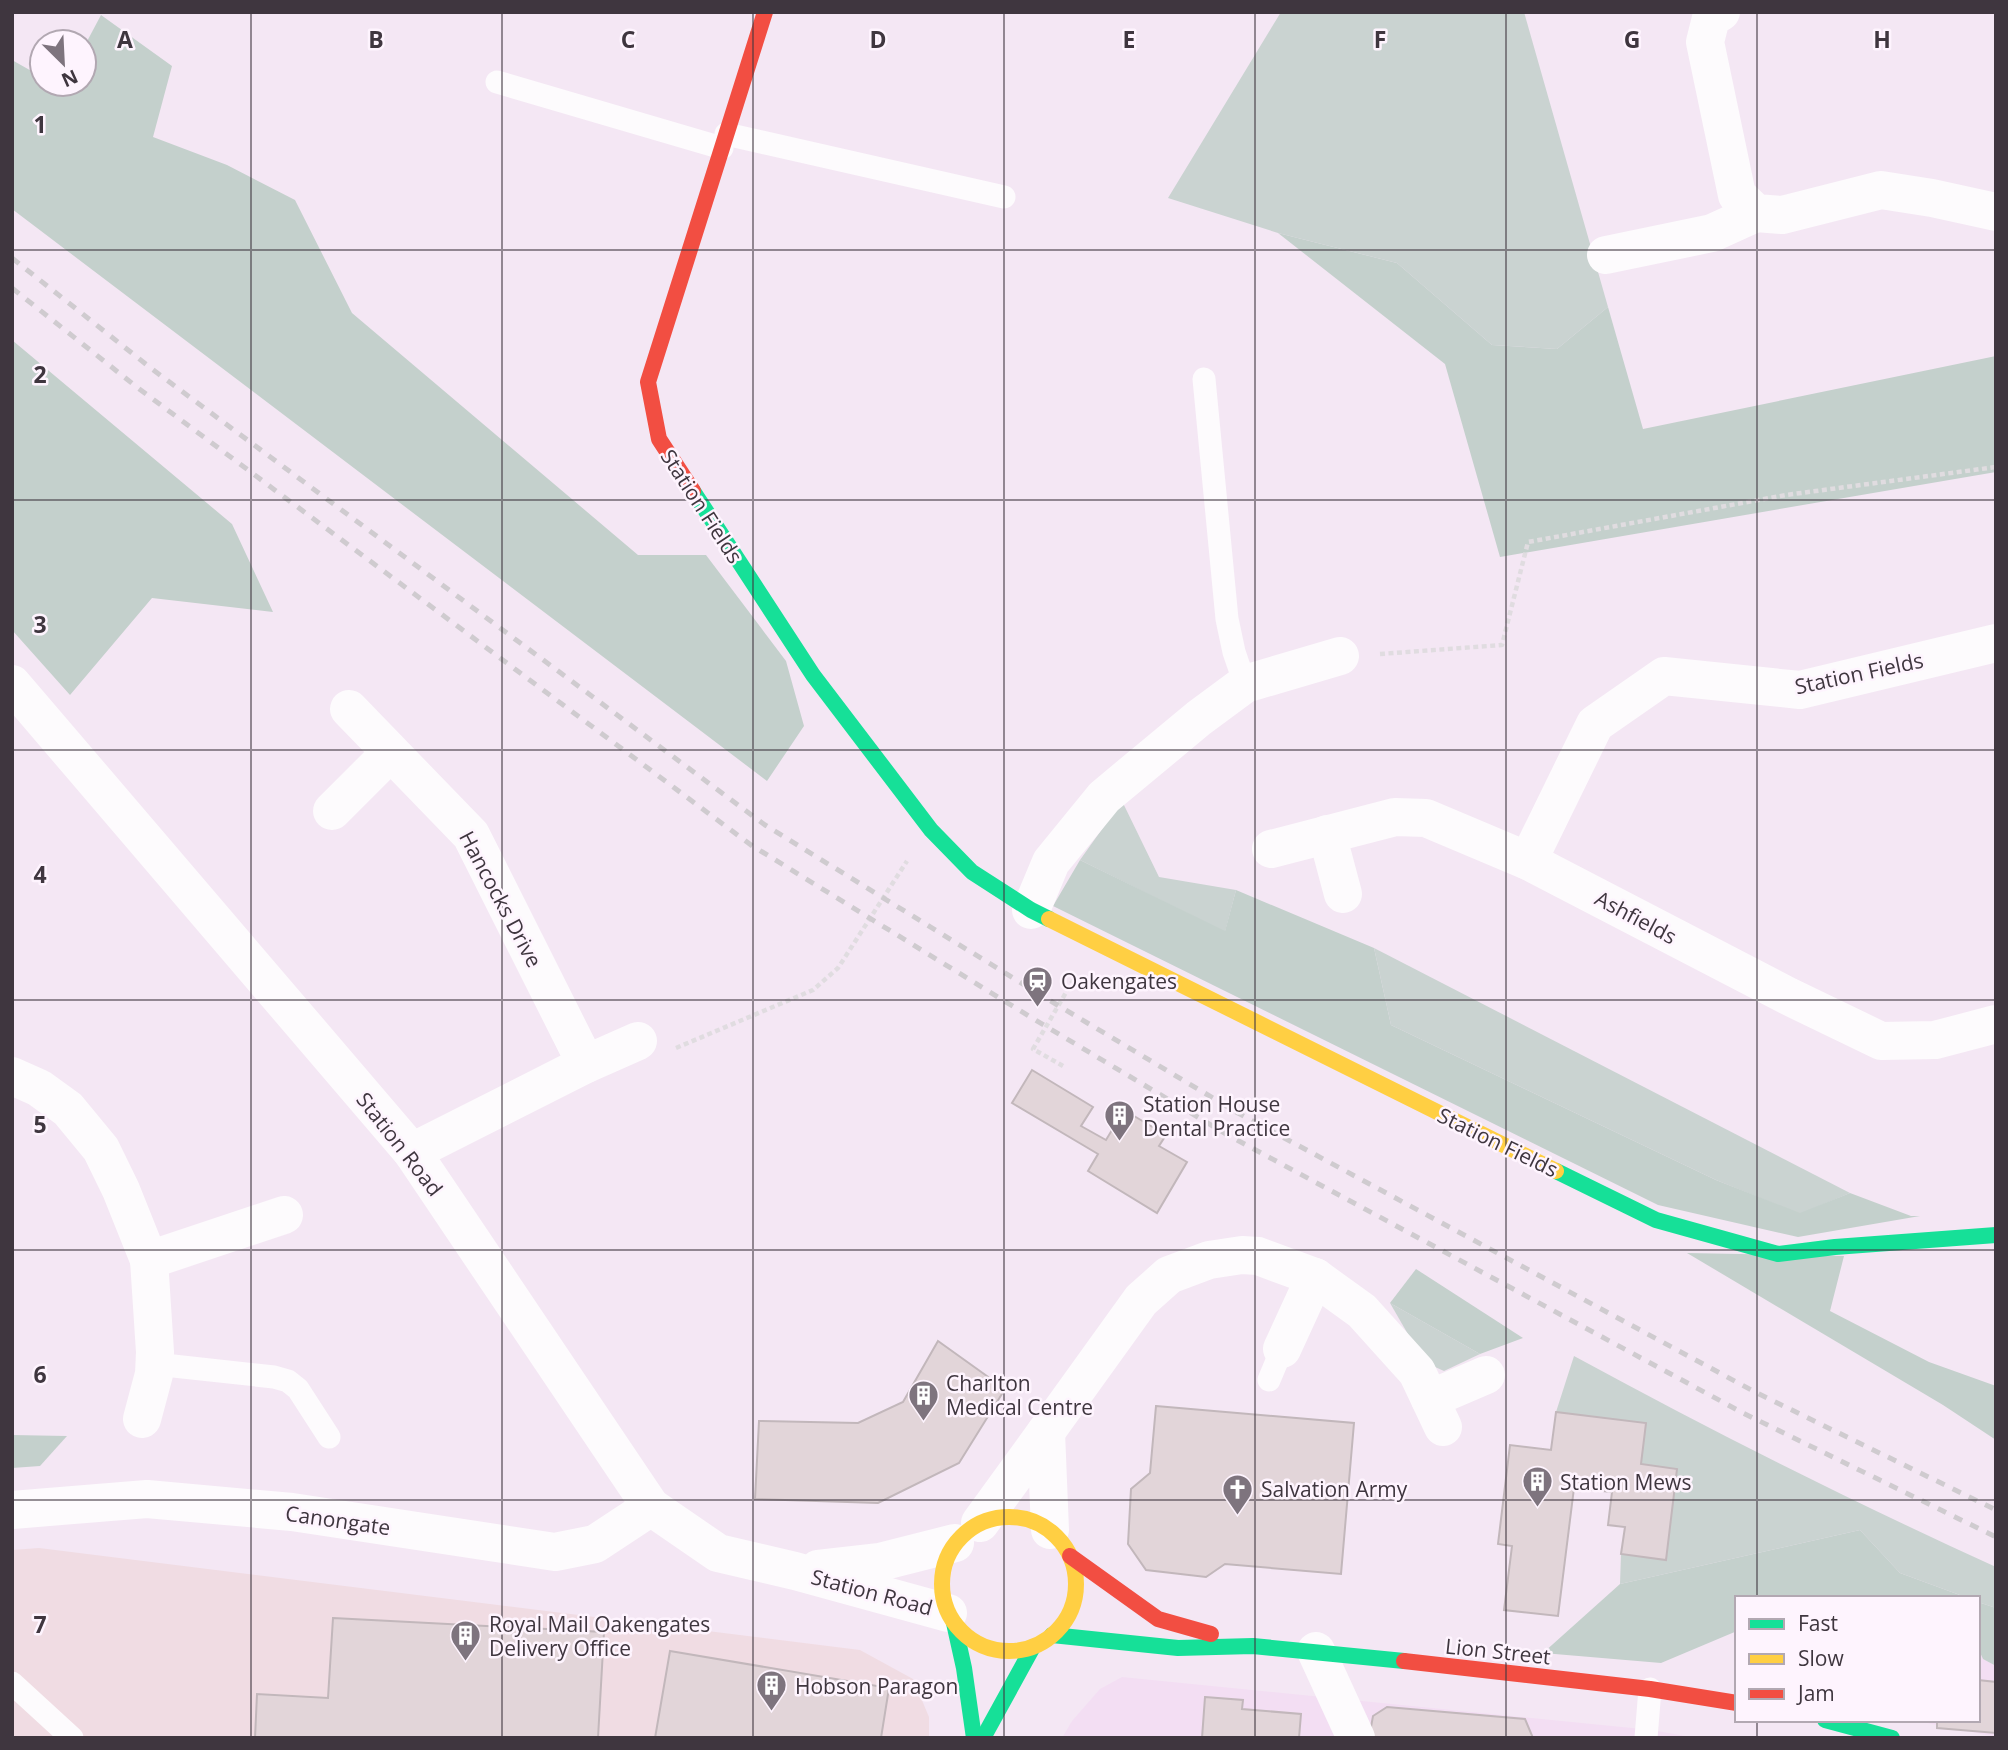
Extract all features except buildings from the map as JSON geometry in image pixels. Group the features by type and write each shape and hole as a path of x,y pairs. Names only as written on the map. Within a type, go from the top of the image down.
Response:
{"street":[{"name":"Station Fields","path":"765,12 648,382 659,439 813,675 931,830 972,872 1031,910 1656,1220 1777,1254 1996,1235"},
{"path":"1720,13 1711,18 1705,42 1737,195 1756,213"},
{"path":"1606,255 1712,233 1756,213 1782,215 1881,190 1996,212"},
{"name":"Station Fields","path":"1528,861 1595,724 1664,676 1800,690 1996,643"},
{"path":"1031,910 1051,862 1104,797 1199,718 1245,684 1340,656"},
{"name":"Station Road","path":"12,684 412,1152 651,1507 718,1553 795,1571 951,1618"},
{"name":"Hancocks Drive","path":"349,709 471,835 586,1064"},
{"path":"332,811 390,753"},
{"name":"Ashfields","path":"1271,849 1395,817 1426,818 1528,861 1788,996 1881,1041 1935,1040 1996,1024"},
{"path":"1327,834 1343,894"},
{"path":"412,1152 586,1064 638,1041"},
{"path":"12,1076 38,1088 68,1109 101,1149 149,1260 155,1364 142,1419"},
{"path":"149,1260 284,1215"},
{"path":"974,1738 964,1668 942,1595 946,1559 1046,1432 1141,1300 1169,1275 1209,1260 1242,1255 1258,1256 1315,1277 1362,1311 1417,1372 1437,1413 1486,1375"},
{"path":"1276,1365 1315,1277"},
{"path":"951,1618 970,1639 990,1648 1012,1651 1033,1647 1052,1635 1066,1619 1075,1599 1076,1577 1060,1543 1046,1432"},
{"name":"Canongate","path":"12,1510 146,1499 292,1513 555,1552 595,1544 651,1507"},
{"path":"967,1533 998,1518 1016,1517 1034,1521 1060,1543"},
{"name":"Station Road","path":"795,1571 880,1562 967,1533"},
{"name":"Lion Street","path":"1060,1543 1158,1619 1253,1646"},
{"name":"Lion Street","path":"1052,1635 1178,1648 1253,1646 1316,1651 1650,1689 1735,1703"},
{"path":"983,1738 1033,1647"},
{"path":"1316,1651 1356,1738"},
{"path":"1832,1722 1892,1738"}],"lane":[{"path":"497,82 724,141 1004,197"},
{"path":"1204,379 1227,619 1245,684"},
{"path":"155,1364 274,1377 288,1381 298,1389 329,1437"},
{"path":"12,1683 72,1738"},
{"path":"1646,1738 1650,1689"}],"path":[{"path":"1340,656 1502,645 1528,542 1786,495 1996,467"},
{"path":"638,1041 667,1052 813,990 838,968 909,858"},
{"path":"1063,1066 1033,1049 1077,973"}],"shaded area":[{"path":"1281,12 1524,12 1608,307 1557,349 1492,345 1397,263 1278,233 1168,198"},
{"path":"101,15 172,66 153,137 227,165 295,200 352,313 638,555 706,555 786,661 804,726 767,781 12,209 12,60 28,69 28,98 98,98 98,28 94,28"},
{"path":"1278,233 1397,263 1492,345 1557,349 1608,307 1643,429 1996,356 1996,472 1500,557 1445,364"},
{"path":"12,340 232,524 273,612 152,598 70,695 12,630"},
{"path":"1122,801 1159,877 1236,890 1225,932 1080,860"},
{"path":"1080,860 1225,931 1236,890 1374,948 1391,1025 1716,1180 1800,1213 1850,1193 1911,1216 1920,1216 1798,1237 1658,1205 1053,906"},
{"path":"1374,948 1850,1193 1800,1214 1716,1180 1391,1025"},
{"path":"1687,1253 1844,1256 1830,1311 1929,1362 1996,1386 1996,1440 1943,1405"},
{"path":"1416,1269 1523,1338 1480,1354 1390,1303"},
{"path":"1390,1303 1480,1354 1444,1371 1424,1362"},
{"path":"1574,1356 1783,1465 1996,1567 1996,1608 1980,1603 1980,1596 1963,1596 1900,1573 1860,1530 1620,1584 1621,1554 1665,1560 1641,1464 1556,1412"},
{"path":"12,1435 67,1436 40,1466 12,1468"},
{"path":"1860,1530 1900,1573 1963,1596 1735,1596 1735,1632 1661,1663 1543,1653 1620,1584"},
{"path":"39,1548 860,1650 913,1679 929,1717 929,1738 12,1738 12,1550"},
{"path":"1980,1603 1996,1608 1996,1666 1983,1659 1980,1652"},
{"path":"1980,1652 1983,1659 1996,1666 1996,1737 1922,1722 1980,1722"},
{"path":"1122,1677 1652,1730 1696,1738 1062,1738 1072,1721 1100,1689"}],"railway":[{"path":"12,258 152,369 765,825 1238,1113 1755,1392 1996,1510"},
{"path":"12,288 138,388 751,845 1226,1134 1743,1413 1996,1537"}],"traffic: fast":[{"path":"693,491 813,675 931,830 972,872 1049,919"},
{"path":"1556,1171 1656,1220 1778,1254 1996,1235"},
{"path":"954,1623 964,1668 974,1738"},
{"path":"1052,1635 1178,1648 1253,1646 1404,1661"},
{"path":"983,1738 1033,1647"},
{"path":"1832,1722 1892,1738"}],"traffic: slow":[{"path":"1049,919 1556,1171"},
{"path":"1009,1517 1035,1522 1056,1537 1071,1558 1076,1584 1071,1610 1056,1631 1035,1646 1009,1651 983,1646 962,1631 947,1610 942,1584 947,1558 962,1537 983,1522 1009,1517"}],"traffic: jam":[{"path":"693,491 659,439 648,382 765,12"},
{"path":"1070,1556 1158,1619 1211,1634"},
{"path":"1404,1661 1650,1689 1735,1703"}],"place":[{"name":"Oakengates","path":"1038,1008"},
{"name":"Station House Dental Practice","path":"1120,1143"},
{"name":"Charlton Medical Centre","path":"923,1422"},
{"name":"Station Mews","path":"1537,1509"},
{"name":"Salvation Army","path":"1238,1516"},
{"name":"Royal Mail Oakengates Delivery Office","path":"466,1663"},
{"name":"Hobson Paragon","path":"772,1713"}]}
